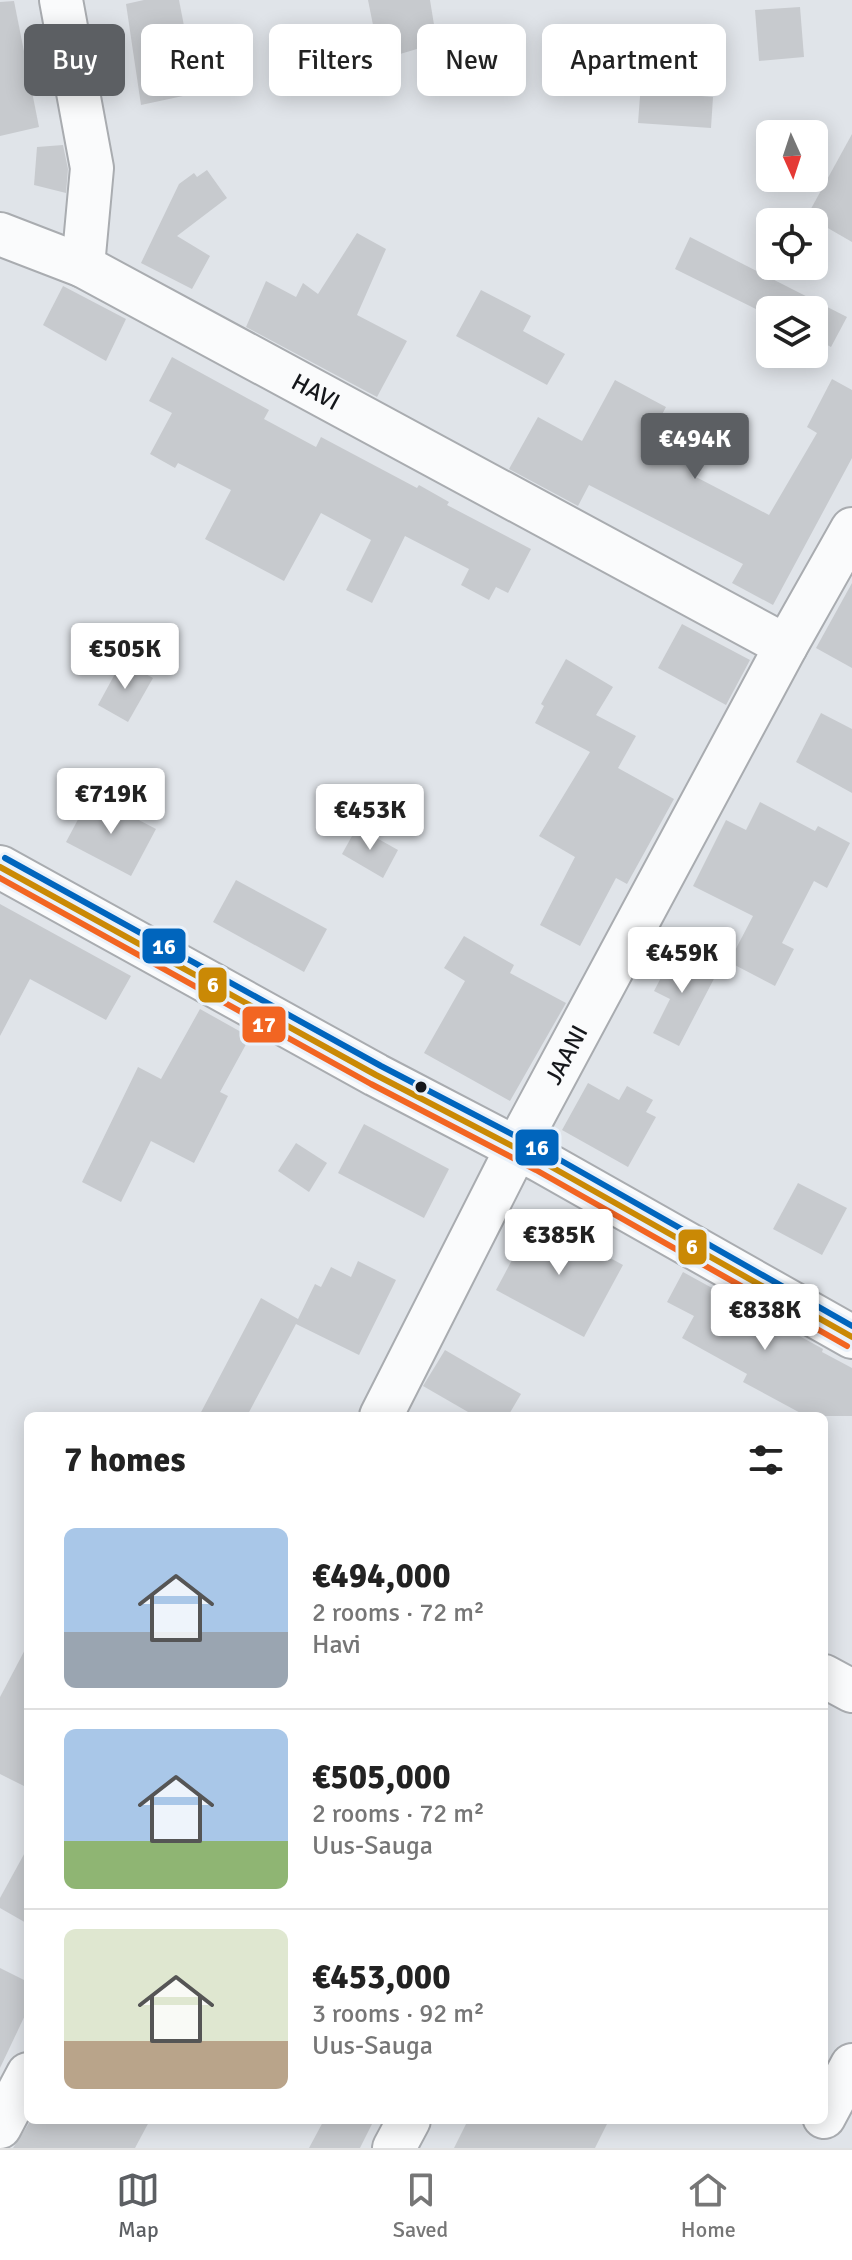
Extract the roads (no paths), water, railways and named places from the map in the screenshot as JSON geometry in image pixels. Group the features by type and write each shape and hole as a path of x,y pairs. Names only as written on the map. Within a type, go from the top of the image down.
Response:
{"street":[{"path":"61,0 92,168 83,266"},
{"name":"HAVI","path":"2,240 83,266 786,646"},
{"name":"JAANI","path":"383,1412 516,1149 852,529"},
{"path":"0,867 362,1067 848,1324"},
{"path":"828,1678 852,1691"},
{"path":"828,2109 852,2065"},
{"path":"0,2127 24,2082"},
{"path":"394,2148 407,2124"},
{"path":"807,2148 820,2124"}]}
